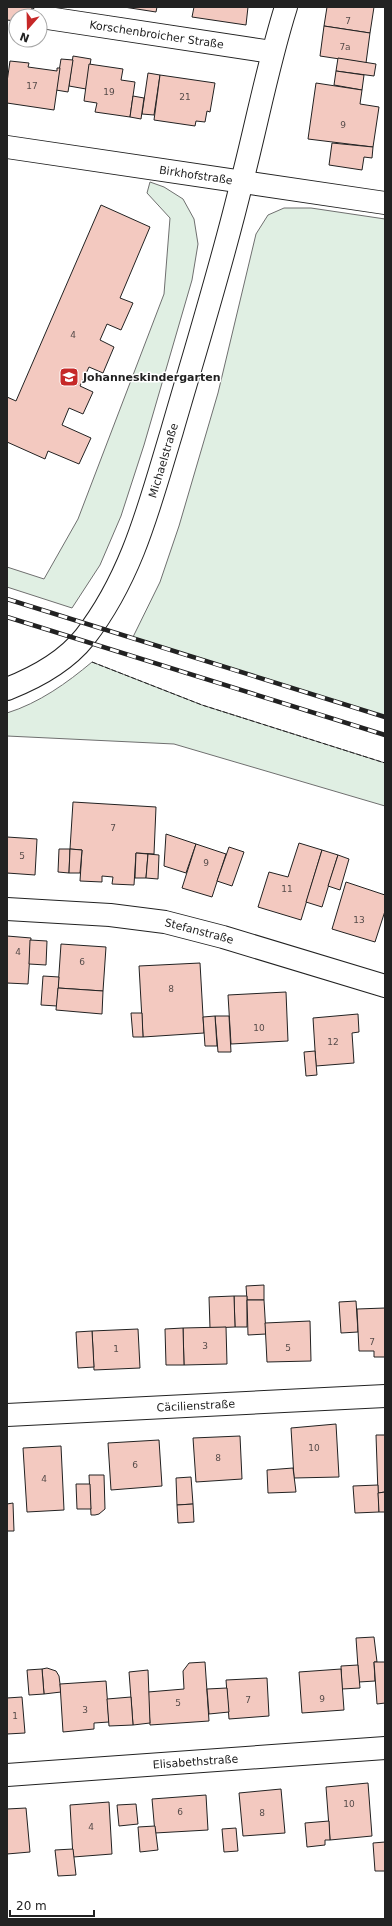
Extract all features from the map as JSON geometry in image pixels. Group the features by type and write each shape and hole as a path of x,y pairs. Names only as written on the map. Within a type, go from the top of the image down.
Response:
{"street":[{"path":"242,183 272,52 286,7"},
{"name":"Korschenbroicher Straße","path":"48,18 272,52"},
{"name":"Birkhofstraße","path":"7,147 385,203"},
{"name":"Michaelstraße","path":"7,689 39,674 66,656 84,638 111,599 135,549 183,393 242,183"},
{"name":"Stefanstraße","path":"7,909 110,915 164,922 223,937 385,986"},
{"name":"Cäcilienstraße","path":"7,1415 385,1396"},
{"name":"Elisabethstraße","path":"7,1775 385,1748"}],"green space":[{"path":"150,182 164,187 183,199 194,219 198,244 192,280 144,445 121,516 100,565 72,608 7,587 7,567 44,579 78,519 164,294 170,218 147,193"},
{"path":"284,208 311,208 385,219 385,716 133,637 160,582 179,526 218,393 256,234 268,215"},
{"path":"92,662 202,705 385,763 385,806 174,744 7,736 7,713 30,704 52,692"}],"building":[{"path":"7,7 32,7 8,8 7,20"},
{"path":"124,7 157,7 156,12"},
{"path":"194,7 248,7 246,25 192,17"},
{"path":"327,7 374,7 370,33 324,26"},
{"path":"324,26 370,33 366,63 320,56"},
{"path":"73,56 91,59 86,89 69,86"},
{"path":"338,58 376,64 374,76 336,71"},
{"path":"61,59 73,60 68,92 56,90"},
{"path":"10,61 29,63 28,67 57,71 57,68 60,68 54,110 7,103 7,82"},
{"path":"89,64 123,69 121,80 135,82 130,117 95,112 97,103 84,101"},
{"path":"336,71 364,75 362,90 334,85"},
{"path":"148,73 160,75 154,115 142,114"},
{"path":"160,75 215,83 210,112 207,111 205,122 196,121 195,126 154,120"},
{"path":"316,83 362,90 360,104 379,107 373,147 308,139"},
{"path":"133,96 144,98 141,119 130,117"},
{"path":"332,143 373,147 372,158 364,157 362,170 329,165"},
{"path":"101,205 150,227 120,298 133,303 121,330 107,324 100,340 114,347 103,373 89,367 80,386 93,392 83,414 69,408 62,425 91,438 79,464 48,451 45,459 7,442 7,397 16,401"},
{"path":"73,802 156,807 154,854 136,853 134,885 112,884 113,877 102,876 102,882 80,881 82,850 70,849"},
{"path":"166,834 196,844 186,873 164,866"},
{"path":"7,837 37,839 35,875 7,873"},
{"path":"299,843 322,850 301,920 258,907 269,872 288,877"},
{"path":"196,844 226,854 212,897 182,888"},
{"path":"229,847 244,852 232,886 217,881"},
{"path":"59,849 70,849 69,873 58,872"},
{"path":"70,849 82,850 80,873 69,873"},
{"path":"322,850 338,855 322,907 306,902"},
{"path":"136,853 148,854 146,878 135,878"},
{"path":"148,854 159,855 158,879 146,878"},
{"path":"338,855 349,859 340,890 328,886"},
{"path":"346,882 385,895 385,911 375,942 332,929"},
{"path":"7,936 31,938 28,984 7,983"},
{"path":"30,940 47,941 46,965 29,964"},
{"path":"61,944 106,947 103,991 58,988"},
{"path":"200,963 204,1033 143,1037 139,966"},
{"path":"43,976 59,977 57,1006 41,1005"},
{"path":"58,988 103,991 102,1014 56,1010"},
{"path":"286,992 288,1041 231,1044 228,995"},
{"path":"131,1013 142,1013 143,1037 133,1037"},
{"path":"358,1014 359,1032 352,1033 354,1063 316,1066 313,1018"},
{"path":"215,1016 229,1016 231,1052 218,1052"},
{"path":"215,1016 217,1046 205,1046 203,1017"},
{"path":"315,1051 317,1075 306,1076 304,1052"},
{"path":"264,1285 264,1300 247,1300 246,1286"},
{"path":"234,1296 247,1296 247,1327 235,1327"},
{"path":"234,1296 235,1327 210,1328 209,1297"},
{"path":"247,1300 264,1300 266,1334 248,1335"},
{"path":"356,1301 358,1332 341,1333 339,1302"},
{"path":"385,1308 385,1357 374,1357 374,1351 359,1351 357,1309"},
{"path":"310,1321 311,1361 267,1362 265,1323"},
{"path":"226,1327 227,1364 184,1365 183,1328"},
{"path":"183,1328 184,1365 166,1365 165,1329"},
{"path":"138,1329 140,1368 94,1370 92,1331"},
{"path":"92,1331 94,1367 78,1368 76,1332"},
{"path":"336,1424 339,1477 294,1478 291,1428"},
{"path":"376,1435 385,1435 385,1492 378,1493"},
{"path":"240,1436 242,1479 196,1482 193,1438"},
{"path":"159,1440 162,1486 111,1490 108,1443"},
{"path":"61,1446 64,1510 27,1512 23,1448"},
{"path":"293,1468 296,1492 268,1493 267,1470"},
{"path":"89,1475 104,1475 105,1509 99,1514 95,1515 91,1515"},
{"path":"191,1477 193,1504 177,1505 176,1478"},
{"path":"76,1484 90,1484 91,1509 77,1509"},
{"path":"378,1485 379,1512 355,1513 353,1486"},
{"path":"385,1492 385,1512 379,1512 378,1493"},
{"path":"13,1503 14,1531 7,1531 7,1504"},
{"path":"193,1504 194,1522 178,1523 177,1505"},
{"path":"374,1637 377,1662 374,1662 375,1681 359,1682 356,1638"},
{"path":"205,1662 209,1721 150,1725 148,1692 184,1689 183,1671 189,1663"},
{"path":"374,1662 385,1662 385,1703 377,1704"},
{"path":"358,1665 360,1688 342,1689 341,1666"},
{"path":"47,1668 56,1671 59,1676 61,1692 44,1694 42,1669"},
{"path":"42,1669 44,1694 29,1695 27,1670"},
{"path":"341,1669 344,1710 302,1713 299,1672"},
{"path":"148,1670 150,1723 133,1725 129,1672"},
{"path":"267,1678 269,1716 229,1719 226,1680"},
{"path":"106,1681 109,1722 94,1723 94,1729 63,1732 60,1684"},
{"path":"227,1688 229,1712 209,1714 207,1689"},
{"path":"22,1697 25,1733 7,1734 7,1698"},
{"path":"131,1697 133,1725 109,1726 107,1699"},
{"path":"368,1783 372,1836 330,1840 326,1787"},
{"path":"281,1789 285,1833 243,1836 239,1793"},
{"path":"206,1795 208,1830 155,1833 152,1799"},
{"path":"109,1802 112,1854 73,1857 70,1805"},
{"path":"136,1804 138,1824 119,1826 117,1805"},
{"path":"26,1808 30,1852 7,1854 7,1809"},
{"path":"329,1821 330,1840 325,1840 325,1845 307,1847 305,1823"},
{"path":"155,1826 158,1850 140,1852 138,1827"},
{"path":"236,1828 238,1851 224,1852 222,1829"},
{"path":"385,1842 385,1871 375,1871 373,1843"},
{"path":"73,1849 76,1875 58,1876 55,1850"}],"railway":[{"path":"7,599 385,717"},
{"path":"7,617 385,735"}],"fence":[{"path":"92,662 202,705 385,763"}],"place":[{"name":"Johanneskindergarten","path":"69,377"}]}
